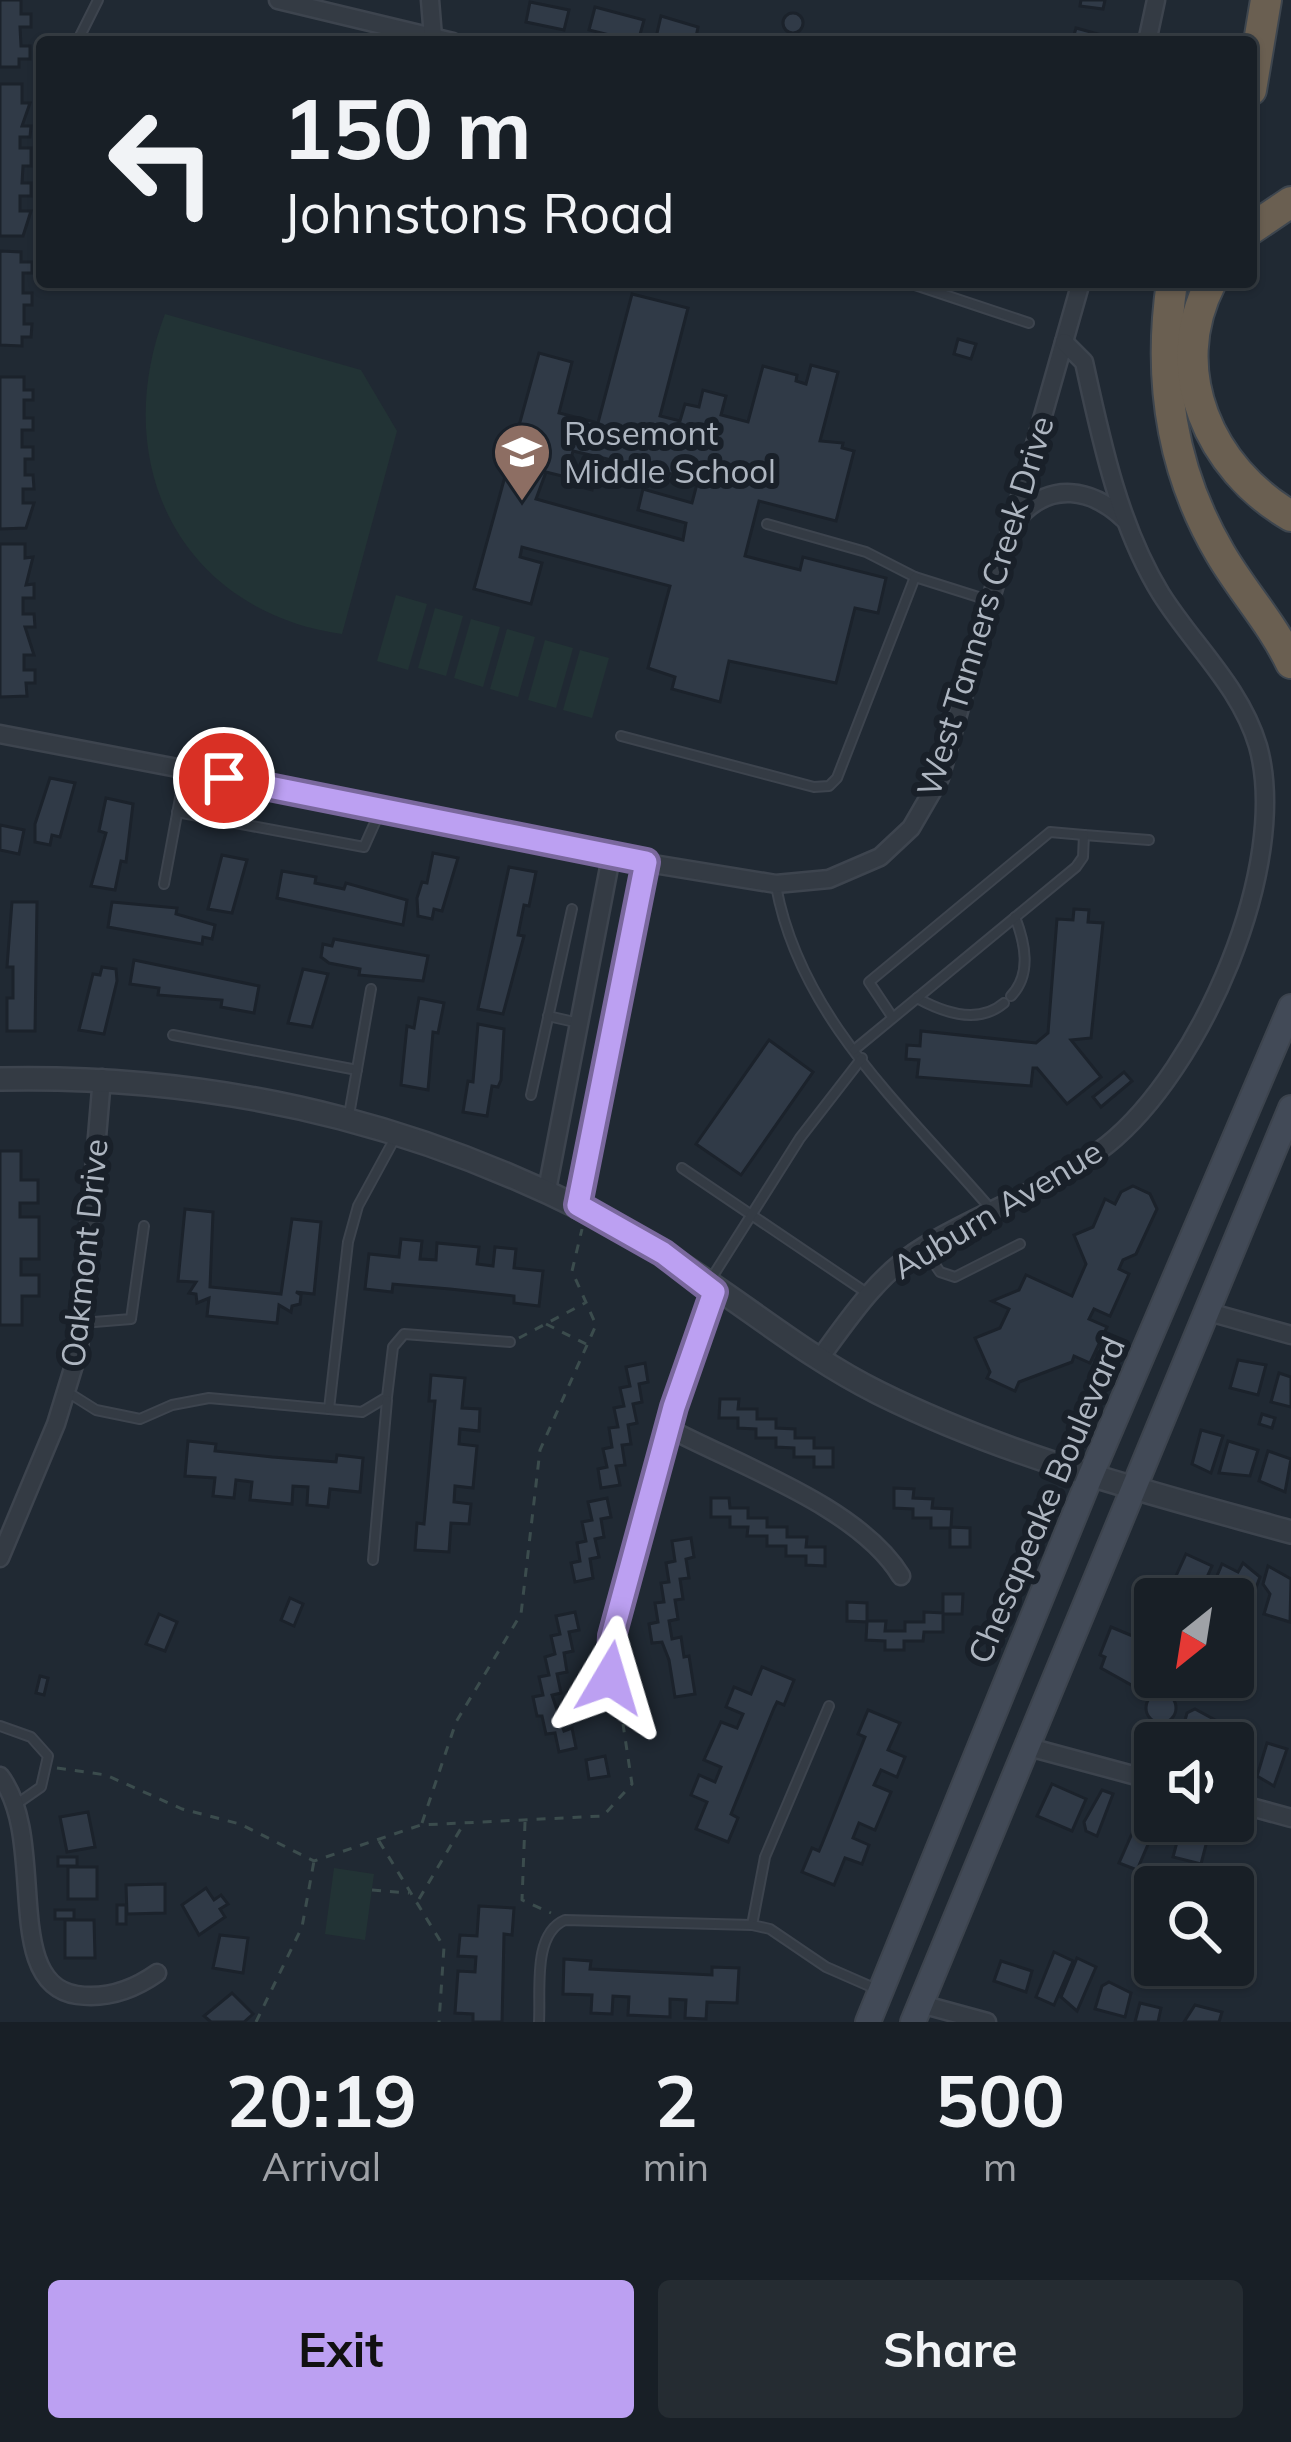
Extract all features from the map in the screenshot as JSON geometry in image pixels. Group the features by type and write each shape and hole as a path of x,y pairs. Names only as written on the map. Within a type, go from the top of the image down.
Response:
{"highway":[{"path":"1257,53 1266,0"},
{"path":"1257,225 1291,202"},
{"path":"1171,288 1165,363 1174,444 1186,483 1222,556 1291,663"},
{"path":"1209,288 1194,342 1193,371 1204,421 1232,470 1291,516"}],"main road":[{"name":"Chesapeake Boulevard","path":"868,2022 1090,1477 1291,1007"},
{"path":"917,2013 1205,1311 1285,1136 1291,1108"}],"street":[{"path":"278,0 429,36"},
{"path":"430,0 433,36"},
{"path":"1148,36 1156,0"},
{"name":"West Tanners Creek Drive","path":"0,734 382,807 611,857 776,884 855,870 893,847 911,828 940,778 1079,288"},
{"name":"Auburn Avenue","path":"820,1358 868,1294 922,1246 1106,1145 1158,1092 1228,963 1263,848 1268,797 1250,725 1229,684 1162,596 1126,520 1084,362 1064,342"},
{"path":"1014,522 1039,500 1069,491 1100,500 1126,520"},
{"path":"547,1190 611,857"},
{"path":"578,1205 646,862"},
{"path":"0,1079 102,1078 198,1087 349,1117 398,1132 578,1205 713,1286 820,1358 905,1406 1090,1477 1291,1532"},
{"name":"Oakmont Drive","path":"0,1558 68,1392 81,1323 102,1078"},
{"path":"620,1707 610,1678 612,1636 668,1428 713,1286"},
{"path":"1205,1311 1291,1335"},
{"path":"668,1428 856,1526 890,1557 902,1576"},
{"path":"1025,1746 1134,1775"},
{"path":"0,1776 16,1803 22,1828 23,1949 36,1976 62,1993 82,1996 124,1991 157,1973"},
{"path":"1254,1808 1291,1818"},
{"path":"917,2013 987,2022"}],"lane":[{"path":"79,36 98,0"},
{"path":"924,288 1029,322"},
{"path":"767,524 866,552 915,577 992,602"},
{"path":"621,736 829,786 837,778 915,577"},
{"path":"164,884 184,771"},
{"path":"177,812 364,847 382,807"},
{"path":"893,1018 868,982 1050,832 1149,840"},
{"path":"713,1286 710,1274 858,1054 893,1018 1076,867 1083,857 1084,835"},
{"path":"776,884 800,972 858,1054 992,1210"},
{"path":"531,1096 572,909"},
{"path":"917,998 939,1010 983,1016 1007,999 1020,986 1025,953 1016,917"},
{"path":"349,1117 371,989"},
{"path":"548,1016 580,1024"},
{"path":"173,1034 357,1070"},
{"path":"329,1409 348,1242 358,1206 398,1132"},
{"path":"682,1168 868,1294"},
{"path":"81,1323 130,1319 144,1226"},
{"path":"922,1246 940,1272 955,1277 1020,1244"},
{"path":"373,1560 393,1348 404,1334 510,1342"},
{"path":"68,1392 96,1410 140,1419 172,1405 209,1398 373,1411 387,1397"},
{"path":"752,1925 765,1857 830,1706"},
{"path":"0,1726 40,1744 50,1767 41,1787 16,1803"},
{"path":"539,2022 544,1942 565,1919 752,1925 787,1938 826,1967 881,1990"}],"path":[{"path":"421,1825 456,1722 521,1614 539,1450 596,1325 572,1270 582,1228"},
{"path":"510,1342 586,1302"},
{"path":"546,1323 588,1344"},
{"path":"50,1767 106,1775 182,1809 240,1824 314,1862 421,1825 603,1816 632,1784 620,1707"},
{"path":"525,1820 522,1900 565,1919"},
{"path":"416,1902 464,1823"},
{"path":"378,1840 444,1948 439,2022"},
{"path":"256,2022 302,1927 314,1862"},
{"path":"372,1890 411,1894"}],"shaded area":[{"path":"165,314 361,370 397,431 342,634 286,620 238,595 200,562 171,521 153,475 146,424 150,370"},
{"path":"396,595 427,604 408,670 377,661"},
{"path":"435,608 463,616 446,676 418,668"},
{"path":"471,619 500,627 483,687 454,678"},
{"path":"507,629 535,637 518,697 490,689"},
{"path":"545,640 573,648 556,708 528,700"},
{"path":"580,650 609,658 592,718 563,710"},
{"path":"334,1868 374,1874 365,1940 325,1934"}],"building":[{"path":"0,0 21,0 21,14 31,14 31,27 20,27 21,46 30,46 30,59 19,59 19,67 0,67"},
{"path":"1081,0 1105,0 1103,9 1080,6"},
{"path":"530,2 569,10 564,30 526,22"},
{"path":"595,7 644,20 640,36 589,30"},
{"path":"793,13 803,23 793,33 783,23"},
{"path":"661,16 698,27 696,36 656,36"},
{"path":"1076,28 1098,34 1098,36 1074,36"},
{"path":"0,84 22,84 22,103 30,103 22,126 31,126 30,137 20,137 20,148 31,148 31,166 23,166 22,183 31,183 31,196 20,196 20,211 31,211 23,236 0,236"},
{"path":"0,251 21,252 21,262 32,262 32,273 23,273 23,293 32,293 32,305 24,305 24,324 32,324 31,337 22,337 22,346 0,345"},
{"path":"632,294 688,308 660,416 680,421 685,404 699,407 703,390 726,396 721,415 748,422 763,366 797,375 796,381 806,384 811,365 838,372 820,441 843,443 842,448 854,451 836,521 759,501 745,556 800,570 803,557 886,578 878,613 855,608 836,683 729,661 720,702 672,689 675,677 648,668 670,586 522,547 520,557 542,563 531,604 474,589 539,353 572,362 559,413 598,423","holes":["573,451 698,480 692,503 643,489 638,510 686,523 683,540 536,499 546,472 566,477"]},
{"path":"958,339 976,344 971,359 954,354"},
{"path":"0,377 24,377 24,390 33,390 33,400 24,400 24,418 33,418 33,430 22,430 22,447 33,447 33,459 25,459 25,475 33,475 34,489 23,489 23,503 34,503 26,528 0,529"},
{"path":"585,473 596,476 592,490 581,487"},
{"path":"0,544 25,544 25,558 33,557 26,585 34,584 34,598 23,598 23,614 34,614 35,627 25,627 34,655 24,655 24,670 35,670 35,683 26,683 27,696 0,697"},
{"path":"50,778 75,783 60,837 52,835 50,845 35,842 35,824"},
{"path":"106,798 133,804 126,862 121,861 115,890 91,886 106,833 99,831"},
{"path":"0,825 24,830 19,854 0,850"},
{"path":"433,853 458,858 442,911 434,909 432,919 418,916 417,898 422,882 427,883"},
{"path":"222,855 247,860 232,913 208,909"},
{"path":"509,867 536,872 529,906 524,905 518,935 524,936 503,1014 478,1009"},
{"path":"282,871 316,877 315,883 344,889 346,883 407,900 403,925 277,898"},
{"path":"12,902 37,902 35,1031 7,1031 7,998 13,998 13,967 7,967"},
{"path":"112,902 177,908 176,914 215,925 212,939 203,937 202,944 108,927"},
{"path":"1074,909 1089,910 1088,922 1103,923 1091,1038 1071,1040 1101,1077 1067,1104 1037,1068 1033,1068 1031,1086 917,1077 919,1060 906,1059 907,1045 920,1046 921,1031 1036,1043 1048,1033 1057,919 1073,920"},
{"path":"334,939 428,956 423,981 359,975 360,969 329,963 321,957 323,944 332,946"},
{"path":"134,960 259,986 254,1013 221,1007 222,1000 158,995 159,988 130,984"},
{"path":"102,967 116,969 117,981 104,1034 79,1030 93,974 100,975"},
{"path":"303,969 328,974 312,1027 288,1023"},
{"path":"419,998 444,1003 438,1033 433,1032 428,1090 401,1085 407,1026 414,1028"},
{"path":"478,1024 504,1029 501,1080 498,1087 492,1086 487,1116 463,1112 468,1081 473,1082"},
{"path":"769,1040 813,1072 741,1175 696,1144"},
{"path":"1124,1072 1132,1081 1101,1107 1093,1097"},
{"path":"0,1151 21,1151 21,1180 38,1180 38,1203 20,1203 20,1217 39,1217 39,1259 21,1259 21,1275 39,1275 39,1296 22,1296 22,1325 0,1325"},
{"path":"1133,1186 1150,1194 1157,1209 1136,1254 1123,1260 1119,1269 1129,1274 1110,1316 1094,1309 1089,1319 1107,1327 1090,1363 1074,1356 1072,1362 1019,1382 1015,1391 987,1378 990,1372 975,1338 1000,1328 1009,1309 992,1301 1019,1290 1026,1275 1072,1296 1086,1264 1074,1235 1093,1227 1105,1199 1115,1204 1121,1192"},
{"path":"185,1209 213,1212 210,1287 281,1294 292,1219 321,1222 314,1294 296,1292 301,1295 300,1304 292,1306 291,1312 279,1305 277,1323 207,1316 209,1298 197,1303 196,1294 189,1293 196,1282 178,1281"},
{"path":"401,1239 422,1241 420,1259 436,1260 437,1243 479,1247 477,1264 493,1266 495,1247 516,1249 514,1268 543,1271 539,1306 514,1303 514,1296 450,1289 393,1284 392,1292 365,1289 369,1254 399,1257"},
{"path":"1238,1360 1266,1365 1258,1395 1230,1388"},
{"path":"645,1363 648,1382 639,1384 642,1402 633,1404 637,1423 628,1425 631,1444 622,1445 625,1465 616,1466 620,1485 601,1488 598,1469 607,1467 603,1449 612,1447 609,1428 618,1427 614,1408 624,1406 620,1388 630,1386 626,1367"},
{"path":"1279,1373 1291,1377 1291,1407 1271,1402"},
{"path":"431,1375 465,1378 462,1408 480,1409 479,1431 460,1429 459,1444 477,1446 473,1488 455,1486 454,1502 471,1504 469,1524 451,1523 449,1552 415,1550 417,1523 424,1524 435,1401 429,1401"},
{"path":"720,1399 739,1399 738,1409 757,1409 757,1419 776,1419 776,1428 795,1429 795,1438 814,1438 814,1448 833,1448 833,1467 814,1467 814,1457 794,1457 794,1448 776,1447 776,1438 756,1438 756,1429 738,1428 738,1418 719,1418"},
{"path":"1262,1414 1275,1418 1272,1428 1259,1424"},
{"path":"1201,1430 1223,1436 1211,1473 1192,1464"},
{"path":"188,1441 216,1444 215,1451 272,1457 336,1462 337,1455 363,1458 360,1492 330,1489 328,1507 307,1505 308,1487 293,1486 292,1504 250,1500 252,1482 236,1480 234,1498 213,1496 215,1478 185,1476"},
{"path":"1228,1441 1258,1450 1250,1476 1219,1473"},
{"path":"1268,1451 1291,1459 1285,1492 1259,1481"},
{"path":"894,1488 914,1489 913,1498 933,1499 932,1508 952,1509 951,1527 970,1528 970,1547 950,1547 950,1528 931,1528 931,1518 913,1518 913,1509 894,1508"},
{"path":"607,1498 611,1517 601,1519 604,1537 595,1539 599,1557 590,1559 593,1578 575,1582 571,1563 580,1561 577,1543 586,1541 582,1522 592,1520 588,1502"},
{"path":"711,1498 729,1498 730,1508 748,1508 748,1518 767,1518 767,1527 787,1527 787,1537 807,1537 806,1547 825,1547 825,1566 806,1565 806,1556 786,1556 786,1546 767,1546 767,1536 747,1536 748,1527 730,1527 730,1517 711,1517"},
{"path":"691,1538 694,1557 686,1559 689,1578 680,1579 683,1599 675,1600 678,1619 669,1621 672,1639 681,1637 684,1657 689,1656 695,1694 675,1697 669,1660 662,1642 652,1643 649,1624 658,1622 655,1603 664,1602 661,1583 669,1582 666,1563 675,1561 672,1541"},
{"path":"1186,1554 1212,1566 1207,1578 1175,1578"},
{"path":"1243,1563 1260,1577 1254,1593 1254,1578 1216,1578 1222,1564 1238,1572"},
{"path":"1268,1566 1291,1579 1290,1622 1264,1614 1270,1594 1263,1584"},
{"path":"943,1594 963,1594 962,1614 943,1614 943,1632 924,1632 923,1641 904,1641 904,1650 885,1650 885,1641 866,1640 867,1622 847,1621 847,1602 867,1603 867,1621 886,1621 885,1631 905,1631 905,1622 924,1622 924,1612 943,1613"},
{"path":"290,1598 303,1604 294,1626 281,1620"},
{"path":"575,1612 579,1630 569,1632 573,1651 564,1653 567,1672 557,1674 561,1693 552,1695 564,1731 572,1728 576,1748 559,1752 555,1733 546,1734 542,1716 537,1716 533,1697 543,1695 539,1677 549,1675 545,1657 555,1654 551,1636 560,1634 556,1616"},
{"path":"159,1614 177,1622 165,1651 146,1644"},
{"path":"1111,1627 1134,1637 1134,1686 1101,1668 1105,1657 1100,1655"},
{"path":"762,1667 794,1680 784,1705 777,1702 774,1708 731,1814 738,1818 728,1842 696,1829 707,1802 691,1795 699,1775 715,1782 721,1767 704,1760 721,1722 737,1728 743,1714 726,1707 734,1687 751,1694"},
{"path":"40,1676 48,1678 44,1695 36,1693"},
{"path":"1149,1698 1175,1702 1175,1714 1167,1722 1155,1722 1147,1714"},
{"path":"1195,1709 1217,1722 1185,1722 1187,1713"},
{"path":"868,1710 900,1723 888,1750 905,1757 897,1777 881,1770 874,1785 891,1792 875,1830 859,1823 853,1838 869,1845 862,1864 845,1858 834,1885 802,1872 812,1848 819,1851 822,1844 865,1737 858,1734"},
{"path":"1267,1743 1287,1749 1274,1786 1257,1776"},
{"path":"605,1756 609,1776 589,1779 586,1760"},
{"path":"1052,1784 1086,1799 1072,1831 1037,1816"},
{"path":"1102,1790 1113,1794 1097,1836 1086,1831 1084,1822"},
{"path":"88,1812 95,1847 67,1852 60,1817"},
{"path":"1134,1829 1134,1842 1149,1842 1139,1866 1119,1863"},
{"path":"1177,1842 1207,1842 1201,1864 1173,1857"},
{"path":"58,1857 77,1857 77,1866 58,1866"},
{"path":"68,1867 97,1867 97,1899 68,1899"},
{"path":"165,1884 165,1913 127,1914 126,1885"},
{"path":"206,1888 214,1900 221,1895 228,1904 220,1909 225,1917 199,1935 182,1905"},
{"path":"117,1905 126,1905 126,1924 117,1924"},
{"path":"479,1906 514,1908 512,1935 504,1934 502,2022 473,2022 473,2014 455,2013 458,1971 475,1972 476,1957 458,1956 460,1935 477,1936"},
{"path":"55,1910 74,1910 74,1919 55,1919"},
{"path":"65,1920 94,1920 95,1958 65,1958"},
{"path":"220,1935 248,1938 243,1973 213,1968"},
{"path":"1054,1952 1073,1961 1054,2005 1036,1997"},
{"path":"1077,1958 1096,1967 1077,2011 1061,1997"},
{"path":"564,1959 591,1961 590,1969 712,1975 712,1967 739,1968 737,2003 707,2002 706,2019 685,2018 686,2000 670,1999 670,2017 628,2015 629,1997 613,1996 612,2014 591,2013 592,1995 563,1994"},
{"path":"1001,1961 1032,1971 1026,1992 994,1981"},
{"path":"1109,1982 1131,1993 1125,2017 1095,2009 1102,1986"},
{"path":"232,1993 253,2014 244,2022 211,2022 204,2016"},
{"path":"1140,2003 1161,2008 1158,2022 1135,2022"},
{"path":"1195,2005 1222,2012 1219,2022 1184,2022"}],"place":[{"name":"Rosemont Middle School","path":"522,503"}],"route":[{"path":"224,778 646,862 578,1205 663,1253 713,1286 714,1292 702,1315 674,1407 612,1636 610,1678"}]}
